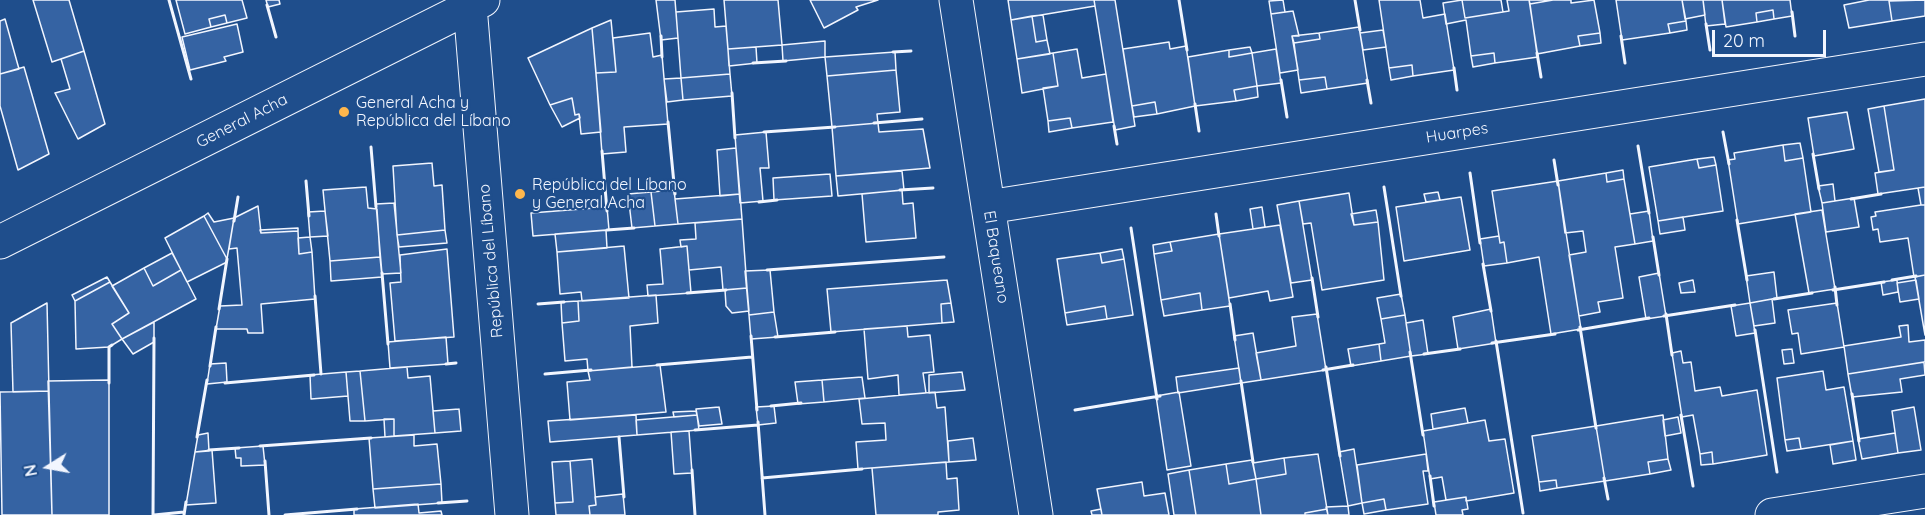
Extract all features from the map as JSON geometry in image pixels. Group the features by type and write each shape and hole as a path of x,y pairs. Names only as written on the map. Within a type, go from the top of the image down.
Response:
{"street":[{"name":"El Baqueano","path":"956,0 1036,515"},
{"name":"General Acha","path":"0,242 477,3"},
{"name":"República del Líbano","path":"477,3 512,515"},
{"name":"Huarpes","path":"988,207 1925,59"},
{"path":"1772,515 1925,491"}],"building":[{"path":"33,0 69,0 84,51 52,62"},
{"path":"176,0 242,0 247,18 227,23 225,15 209,19 211,27 185,34"},
{"path":"266,0 279,0 280,4 268,7"},
{"path":"656,0 675,0 678,38 661,40"},
{"path":"724,0 778,0 782,45 728,49"},
{"path":"810,0 878,0 856,7 858,10 824,28"},
{"path":"1008,0 1094,0 1095,6 1011,20"},
{"path":"1094,0 1115,0 1135,126 1115,130"},
{"path":"1283,0 1285,12 1271,14 1269,1"},
{"path":"1379,0 1420,0 1423,18 1445,14 1454,70 1413,76 1412,65 1389,68"},
{"path":"1462,0 1501,0 1503,12 1465,18"},
{"path":"1462,0 1465,18 1509,11 1507,0 1529,0 1538,57 1495,63 1494,53 1471,56 1466,20 1446,24 1443,3"},
{"path":"1529,0 1553,0 1530,4"},
{"path":"1571,0 1571,3 1594,0 1600,33 1578,36 1580,46 1537,54 1530,4"},
{"path":"1616,0 1682,0 1686,21 1668,24 1670,33 1622,40"},
{"path":"1682,0 1703,0 1705,15 1685,19"},
{"path":"1703,0 1722,0 1725,24 1706,26"},
{"path":"1722,0 1790,0 1792,16 1774,19 1773,10 1756,13 1757,22 1726,27"},
{"path":"1869,0 1897,0 1889,1 1892,21 1849,28 1844,5"},
{"path":"1925,0 1925,16 1892,21 1889,1"},
{"path":"714,9 715,27 726,26 730,74 681,78 676,12"},
{"path":"1773,10 1774,19 1757,22 1756,13"},
{"path":"1293,11 1299,36 1292,36 1298,70 1280,73 1271,14"},
{"path":"225,15 227,23 211,27 209,19"},
{"path":"1043,15 1047,40 1036,42 1032,16"},
{"path":"1032,16 1036,42 1047,40 1050,54 1017,59 1011,20"},
{"path":"5,19 19,69 0,74 0,21"},
{"path":"611,20 616,72 596,73 592,28"},
{"path":"1686,21 1687,30 1670,33 1668,24"},
{"path":"237,24 243,52 224,57 226,61 190,70 182,37"},
{"path":"1359,27 1368,83 1327,89 1325,77 1299,80 1294,43 1320,39 1319,33"},
{"path":"592,28 601,132 581,134 579,114 575,115 572,98 550,105 528,58"},
{"path":"1383,30 1386,47 1363,50 1360,33"},
{"path":"650,33 653,57 662,55 668,124 624,127 626,152 602,154 596,73 616,72 613,38"},
{"path":"1319,33 1320,39 1294,43 1292,36"},
{"path":"1600,33 1601,43 1580,46 1578,36"},
{"path":"825,41 825,57 783,61 782,45"},
{"path":"1169,42 1170,49 1186,46 1195,106 1157,114 1155,102 1132,106 1123,49"},
{"path":"756,47 757,63 729,66 728,49"},
{"path":"1250,47 1252,53 1229,57 1229,50"},
{"path":"1077,49 1082,78 1106,74 1113,122 1072,128 1070,118 1048,121 1043,88 1058,86 1053,53"},
{"path":"1276,49 1281,83 1257,86 1252,53"},
{"path":"1229,50 1229,57 1252,53 1257,86 1234,90 1236,101 1195,106 1188,57"},
{"path":"84,51 105,124 78,139 55,93 70,89 61,59"},
{"path":"895,52 896,70 827,76 825,57"},
{"path":"1053,53 1058,86 1022,93 1017,59"},
{"path":"1494,53 1495,63 1473,67 1471,56"},
{"path":"1412,65 1413,76 1391,80 1389,68"},
{"path":"24,67 49,154 18,170 0,106 0,74"},
{"path":"896,70 900,112 877,114 878,123 832,127 827,76"},
{"path":"730,74 732,96 683,100 681,78"},
{"path":"1325,77 1327,89 1301,93 1299,80"},
{"path":"681,78 683,100 667,102 664,79"},
{"path":"1257,86 1258,97 1236,101 1234,90"},
{"path":"572,98 575,115 579,114 580,118 562,127 550,105"},
{"path":"1925,99 1925,187 1878,194 1875,173 1894,170 1884,106"},
{"path":"1155,102 1157,114 1134,117 1132,106"},
{"path":"1884,106 1894,170 1879,172 1868,109"},
{"path":"1847,112 1854,149 1814,156 1808,118"},
{"path":"1070,118 1072,128 1049,132 1048,121"},
{"path":"878,123 879,132 923,129 930,168 836,176 832,127"},
{"path":"766,132 769,168 760,168 763,201 740,203 735,135"},
{"path":"1800,143 1803,158 1785,161 1783,145"},
{"path":"1783,145 1785,161 1803,158 1811,212 1738,224 1728,160 1735,159 1734,153"},
{"path":"736,148 740,194 720,196 717,150"},
{"path":"1714,157 1716,165 1699,168 1697,159"},
{"path":"1697,159 1699,168 1716,165 1723,211 1658,221 1649,167"},
{"path":"432,163 434,186 442,185 445,230 397,235 393,166"},
{"path":"1623,170 1624,179 1607,182 1606,173"},
{"path":"902,171 904,190 838,196 836,176"},
{"path":"1606,173 1607,182 1624,179 1635,244 1615,247 1623,298 1598,302 1600,312 1579,316 1569,255 1586,252 1583,231 1565,233 1558,181"},
{"path":"830,174 832,196 774,200 773,178"},
{"path":"1558,181 1581,329 1551,334 1539,257 1507,263 1504,242 1500,243 1492,191"},
{"path":"1833,184 1835,201 1822,203 1818,186"},
{"path":"366,187 368,208 377,209 380,257 330,261 323,190"},
{"path":"1925,187 1925,205 1921,205 1918,188"},
{"path":"674,190 678,224 655,226 651,192"},
{"path":"902,190 903,204 913,203 916,238 866,242 862,194"},
{"path":"651,192 655,226 632,228 628,194"},
{"path":"1438,192 1440,200 1426,202 1424,194"},
{"path":"1349,193 1354,225 1378,222 1384,280 1322,290 1311,223 1303,224 1299,201"},
{"path":"740,194 742,219 678,224 675,199"},
{"path":"1461,197 1470,250 1404,261 1396,207"},
{"path":"1854,198 1859,227 1826,232 1822,203"},
{"path":"1299,201 1312,280 1291,283 1277,205"},
{"path":"394,203 401,273 382,274 376,204"},
{"path":"1925,205 1925,275 1914,277 1908,238 1880,242 1878,229 1873,230 1871,217 1876,216 1875,212"},
{"path":"258,206 261,233 298,231 299,254 312,252 315,299 261,304 263,333 248,333 247,329 216,329 220,306 242,305 237,248 229,249 234,218"},
{"path":"607,207 609,230 533,236 531,213"},
{"path":"1262,207 1265,227 1253,229 1250,209"},
{"path":"1376,210 1378,222 1354,225 1351,214"},
{"path":"1822,210 1835,289 1809,293 1795,214"},
{"path":"325,211 328,236 310,237 308,212"},
{"path":"1649,211 1653,241 1635,244 1630,214"},
{"path":"208,213 214,222 234,218 227,259 204,216"},
{"path":"204,216 227,262 187,282 165,238"},
{"path":"1683,217 1685,230 1660,234 1658,221"},
{"path":"742,219 747,288 723,290 721,267 689,270 687,246 681,247 680,240 696,239 695,223"},
{"path":"1280,225 1293,297 1270,301 1268,291 1229,298 1219,234"},
{"path":"298,228 298,231 261,233 260,230"},
{"path":"445,230 447,243 399,247 397,235"},
{"path":"606,230 607,248 557,252 555,234"},
{"path":"1219,234 1230,306 1202,310 1200,293 1161,300 1154,254 1172,251 1170,242"},
{"path":"1499,236 1500,243 1504,242 1507,263 1484,266 1480,239"},
{"path":"310,237 312,252 299,254 298,238"},
{"path":"1170,242 1172,251 1154,254 1153,245"},
{"path":"624,246 629,298 582,301 581,292 560,294 557,252"},
{"path":"687,246 691,293 648,296 647,285 663,284 660,249"},
{"path":"447,249 454,337 395,341 390,283 401,282 400,255"},
{"path":"1122,249 1124,259 1102,263 1100,253"},
{"path":"172,253 181,270 153,286 144,268"},
{"path":"1100,253 1102,263 1124,259 1133,315 1107,319 1105,306 1065,313 1057,259"},
{"path":"380,257 382,277 331,281 330,261"},
{"path":"144,268 153,286 181,270 196,299 122,339 112,324 129,313 112,286"},
{"path":"770,270 774,312 749,315 745,271"},
{"path":"1774,272 1777,298 1750,303 1746,276"},
{"path":"1659,273 1666,316 1646,319 1639,277"},
{"path":"1925,275 1925,335 1915,277"},
{"path":"107,277 110,282 75,301 72,295"},
{"path":"947,280 951,303 941,304 942,323 831,332 827,289"},
{"path":"1693,280 1695,292 1681,293 1679,283"},
{"path":"1897,280 1898,292 1883,295 1881,282"},
{"path":"1916,280 1919,299 1900,302 1897,283"},
{"path":"110,282 129,313 112,324 122,339 109,347 76,349 75,301"},
{"path":"747,288 749,311 732,313 726,306 725,290"},
{"path":"1200,293 1202,310 1164,316 1161,300"},
{"path":"1401,294 1405,315 1381,319 1377,298"},
{"path":"656,295 658,323 630,326 632,367 588,371 587,359 565,361 562,323 579,321 578,301"},
{"path":"1772,299 1775,323 1754,326 1750,303"},
{"path":"578,301 579,321 562,323 561,302"},
{"path":"47,303 49,391 13,392 11,323"},
{"path":"951,303 954,322 942,323 941,304"},
{"path":"1750,303 1755,333 1736,336 1731,306"},
{"path":"1837,303 1844,347 1801,354 1798,333 1792,334 1788,310"},
{"path":"1105,306 1107,319 1067,325 1065,313"},
{"path":"1491,309 1496,343 1458,349 1453,317"},
{"path":"774,312 778,337 751,339 749,315"},
{"path":"1317,314 1326,370 1261,380 1256,353 1296,346 1292,317"},
{"path":"1405,315 1411,356 1381,361 1379,344 1385,343 1381,319"},
{"path":"1423,320 1428,354 1411,356 1406,323"},
{"path":"154,322 154,342 133,354 122,339"},
{"path":"1908,325 1909,342 1925,340 1925,362 1848,374 1844,346 1901,337 1899,326"},
{"path":"907,326 908,337 930,335 934,372 923,373 926,393 899,395 898,375 868,379 864,329"},
{"path":"1253,333 1261,380 1241,383 1234,336"},
{"path":"446,337 448,364 390,368 388,342"},
{"path":"1379,344 1381,361 1351,366 1348,349"},
{"path":"1792,349 1794,363 1784,364 1782,350"},
{"path":"1681,351 1683,363 1691,362 1695,391 1720,387 1722,396 1757,390 1767,455 1713,464 1712,452 1700,454 1693,415 1682,417 1672,353"},
{"path":"1924,362 1925,375 1900,379 1902,392 1852,397 1848,374"},
{"path":"226,363 227,382 207,384 210,364"},
{"path":"660,365 666,412 570,420 567,382 590,380 588,371"},
{"path":"407,367 408,378 430,376 435,433 394,436 394,419 365,421 360,371"},
{"path":"1239,368 1241,383 1178,393 1176,377"},
{"path":"360,371 365,421 350,421 346,372"},
{"path":"1823,371 1826,390 1844,387 1853,441 1801,449 1799,438 1785,440 1777,378"},
{"path":"346,372 348,396 311,399 310,375"},
{"path":"962,372 965,390 929,393 929,375"},
{"path":"862,377 865,398 824,402 822,380"},
{"path":"109,380 109,515 52,515 48,381"},
{"path":"822,380 824,402 798,404 795,382"},
{"path":"49,391 52,515 2,515 0,392"},
{"path":"935,392 937,408 945,407 949,462 858,469 856,442 886,440 885,423 862,424 859,399"},
{"path":"1179,392 1191,466 1167,470 1156,396"},
{"path":"774,406 776,423 758,425 756,407"},
{"path":"719,407 722,424 699,426 696,409"},
{"path":"1914,407 1921,450 1898,453 1892,411"},
{"path":"1465,408 1468,423 1433,429 1431,414"},
{"path":"459,409 461,431 435,433 433,411"},
{"path":"696,411 697,415 674,417 673,412"},
{"path":"636,415 637,435 550,442 548,421"},
{"path":"697,415 699,430 637,435 636,420"},
{"path":"1663,415 1668,459 1648,462 1650,474 1605,481 1596,426"},
{"path":"1678,417 1681,433 1665,436 1663,420"},
{"path":"384,419 394,419 394,436 385,437"},
{"path":"1485,420 1489,441 1505,439 1514,493 1466,501 1466,497 1446,500 1442,477 1430,479 1423,431"},
{"path":"1596,426 1605,481 1557,488 1556,480 1539,482 1532,436"},
{"path":"689,431 692,473 674,474 671,432"},
{"path":"208,433 209,451 195,452 198,435"},
{"path":"1895,433 1898,453 1862,459 1858,439"},
{"path":"414,435 414,446 437,444 441,484 373,489 369,438"},
{"path":"973,438 976,460 949,462 948,441"},
{"path":"1799,438 1801,449 1787,451 1785,440"},
{"path":"1853,441 1856,460 1833,464 1830,445"},
{"path":"263,446 265,465 241,466 241,458 236,458 235,448"},
{"path":"1354,449 1362,503 1348,506 1339,452"},
{"path":"212,450 216,503 186,505 195,452"},
{"path":"1712,452 1713,464 1701,465 1700,454"},
{"path":"1318,454 1327,509 1305,513 1305,515 1261,515 1256,479 1286,474 1284,458"},
{"path":"1426,454 1428,471 1423,471 1428,504 1386,510 1384,499 1362,503 1357,465"},
{"path":"1284,458 1286,474 1256,479 1253,463"},
{"path":"592,459 596,505 589,506 590,515 556,515 555,503 573,502 570,461"},
{"path":"1668,459 1671,470 1650,474 1648,462"},
{"path":"1252,460 1256,479 1229,484 1226,464"},
{"path":"570,461 573,502 555,503 552,462"},
{"path":"946,462 947,479 957,478 959,510 938,512 938,515 876,515 872,468"},
{"path":"1226,464 1229,484 1256,479 1261,515 1196,515 1189,470"},
{"path":"1189,470 1196,515 1174,515 1168,474"},
{"path":"1556,480 1557,488 1540,491 1539,482"},
{"path":"1142,482 1144,496 1165,493 1169,515 1102,515 1097,489"},
{"path":"441,484 442,503 375,508 373,489"},
{"path":"623,494 625,515 590,515 589,506 596,505 595,497"},
{"path":"1466,497 1468,509 1462,510 1463,515 1436,515 1434,502"},
{"path":"1384,499 1386,510 1364,514 1362,503"},
{"path":"418,504 419,513 441,511 442,515 354,515 354,509"},
{"path":"1348,506 1349,515 1328,515 1326,507"},
{"path":"1101,509 1102,515 1092,515 1091,511"},
{"path":"1327,509 1328,515 1305,515 1305,513"}],"wall":[{"path":"169,0 191,79"},
{"path":"1179,0 1187,50"},
{"path":"1355,0 1360,30"},
{"path":"267,5 276,37"},
{"path":"1792,12 1795,36"},
{"path":"1706,24 1710,50"},
{"path":"661,36 662,57"},
{"path":"1621,36 1625,63"},
{"path":"893,52 911,51"},
{"path":"1537,53 1541,77"},
{"path":"753,63 786,61"},
{"path":"1454,68 1457,90"},
{"path":"1281,80 1287,117"},
{"path":"1367,80 1371,103"},
{"path":"732,93 735,138"},
{"path":"1195,104 1199,131"},
{"path":"874,123 922,119"},
{"path":"668,122 675,194"},
{"path":"1114,126 1117,144"},
{"path":"764,132 835,127"},
{"path":"1723,132 1729,164"},
{"path":"1638,146 1649,213"},
{"path":"371,147 376,207"},
{"path":"602,151 607,211"},
{"path":"1813,154 1819,189"},
{"path":"1554,160 1558,185"},
{"path":"1470,173 1480,243"},
{"path":"306,181 309,216"},
{"path":"1384,187 1401,296"},
{"path":"900,190 933,188"},
{"path":"1851,199 1881,194"},
{"path":"234,221 238,197"},
{"path":"759,202 777,200"},
{"path":"1216,214 1219,236"},
{"path":"1737,220 1747,280"},
{"path":"607,230 634,228"},
{"path":"1131,228 1157,399"},
{"path":"1653,237 1659,275"},
{"path":"767,270 944,257"},
{"path":"219,309 227,259"},
{"path":"1483,264 1491,311"},
{"path":"382,273 388,344"},
{"path":"1892,280 1916,276"},
{"path":"1312,278 1318,317"},
{"path":"1833,290 1884,282"},
{"path":"1835,287 1837,305"},
{"path":"687,293 726,290"},
{"path":"1774,299 1812,293"},
{"path":"315,296 321,374"},
{"path":"538,304 564,302"},
{"path":"1230,304 1235,340"},
{"path":"1664,316 1735,305"},
{"path":"1666,314 1672,355"},
{"path":"1578,330 1649,318"},
{"path":"210,366 216,327"},
{"path":"1580,327 1596,428"},
{"path":"1755,330 1777,472"},
{"path":"775,337 835,332"},
{"path":"1492,343 1555,334"},
{"path":"751,336 757,410"},
{"path":"153,515 154,338"},
{"path":"1496,341 1523,513"},
{"path":"109,383 109,347 112,345"},
{"path":"1424,354 1460,349"},
{"path":"1410,352 1423,435"},
{"path":"657,365 752,357"},
{"path":"446,364 456,363"},
{"path":"1323,370 1353,365"},
{"path":"1326,367 1340,456"},
{"path":"545,374 591,370"},
{"path":"225,383 314,375"},
{"path":"197,437 207,380"},
{"path":"1241,381 1253,462"},
{"path":"1852,394 1859,441"},
{"path":"1075,410 1160,396"},
{"path":"771,406 801,403"},
{"path":"1681,415 1693,486"},
{"path":"758,422 765,515"},
{"path":"695,430 758,425"},
{"path":"619,437 624,497"},
{"path":"260,446 371,438"},
{"path":"209,450 239,448"},
{"path":"265,461 269,515"},
{"path":"762,478 862,469"},
{"path":"692,470 695,515"},
{"path":"1430,476 1434,506"},
{"path":"1604,478 1608,499"},
{"path":"438,503 467,501"},
{"path":"184,515 186,502"},
{"path":"285,515 357,509"},
{"path":"154,515 184,512"}],"place":[{"name":"General Acha y República del Líbano","path":"344,112"},
{"name":"República del Líbano y General Acha","path":"520,194"}]}
